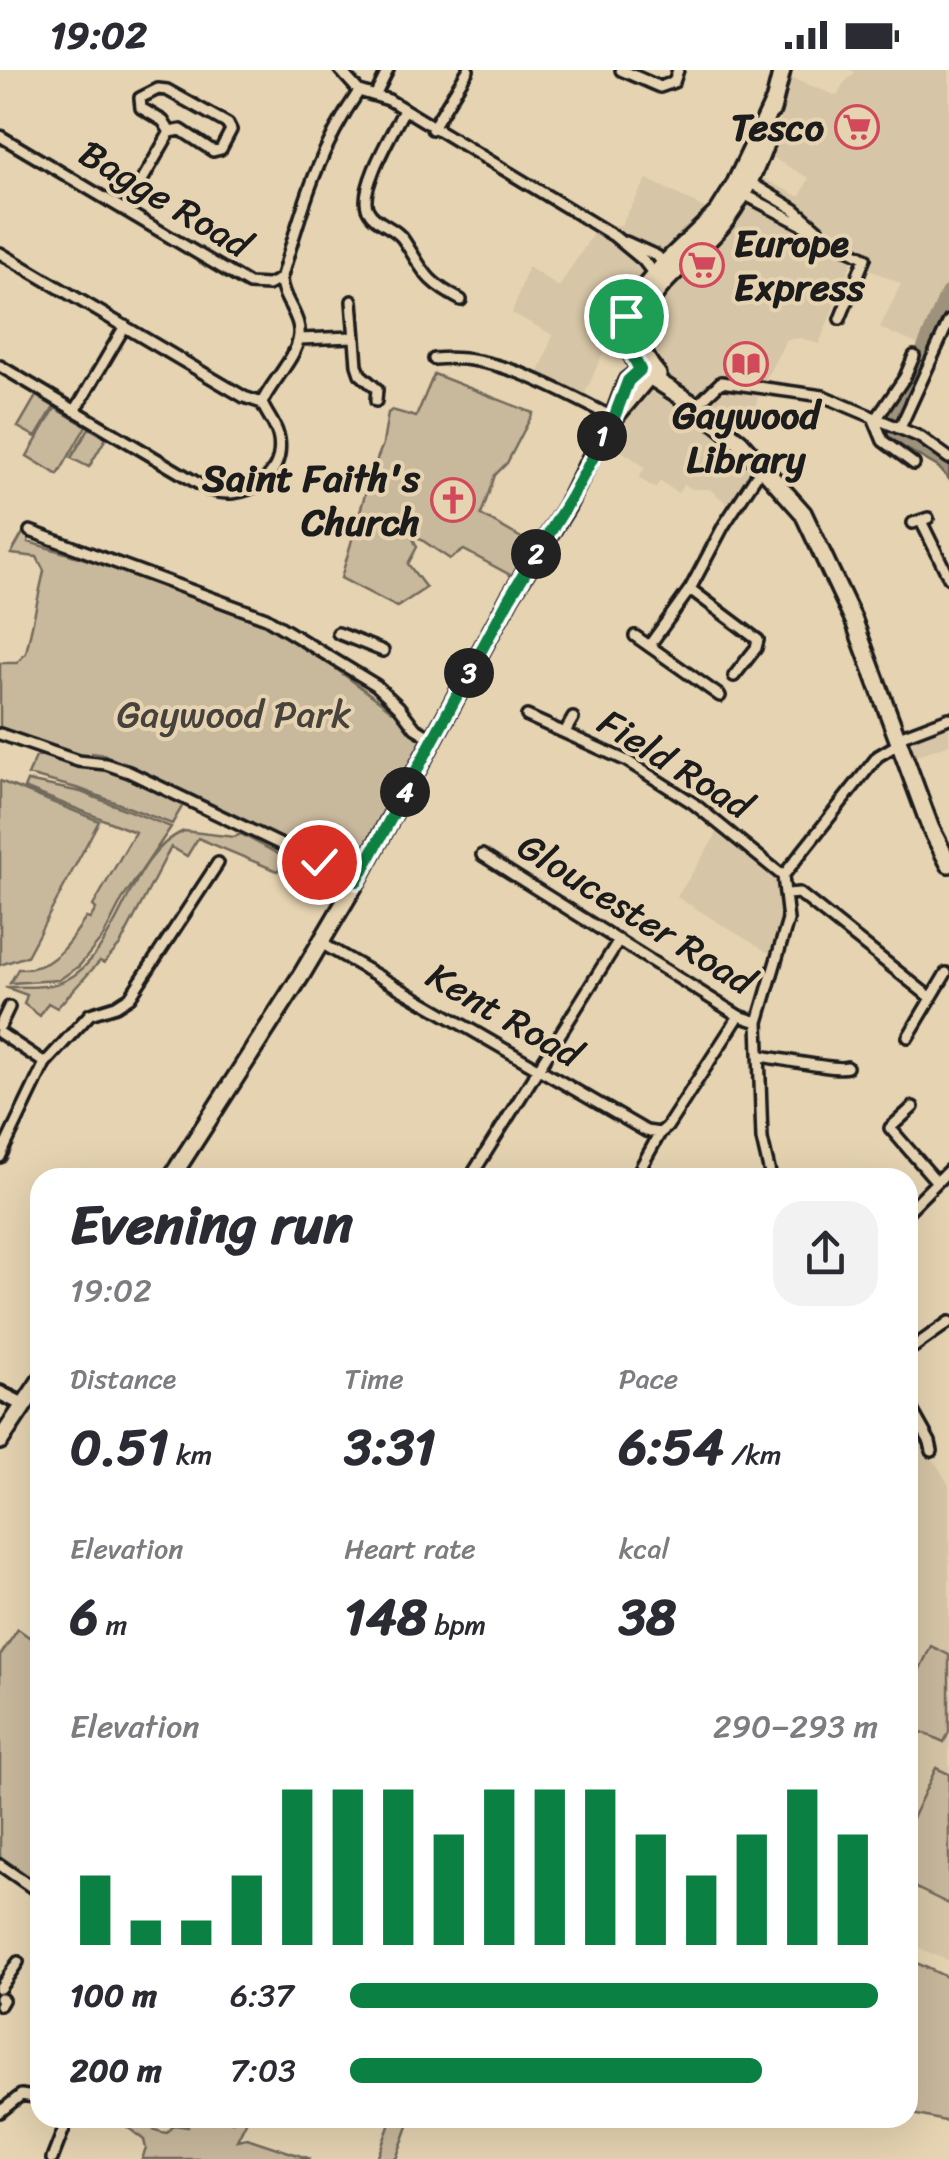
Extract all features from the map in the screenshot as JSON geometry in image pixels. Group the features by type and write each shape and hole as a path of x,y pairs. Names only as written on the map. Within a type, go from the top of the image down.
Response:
{"main road":[{"path":"782,70 741,184 664,275 644,307 638,326 639,343 650,373 696,406 764,465 803,513 823,550 900,740 931,830 949,864"},
{"path":"177,1168 321,943 515,588 567,506 614,418 650,373"},
{"path":"0,1441 30,1396"}],"street":[{"path":"340,70 359,91 376,94 614,236 664,275"},
{"path":"376,94 388,70"},
{"path":"432,128 468,70"},
{"path":"621,70 660,87 674,82 678,70"},
{"path":"164,88 228,124 231,130 217,151 182,130 170,132 164,121 141,108 140,98 164,88"},
{"name":"Bagge Road","path":"0,136 250,284 268,285 281,278 298,213 317,164 359,91"},
{"path":"404,110 366,188 366,206 374,218 399,233 425,277 460,300"},
{"path":"125,210 170,132"},
{"path":"741,184 865,258 839,319"},
{"path":"0,253 262,404 277,428 278,458 272,471 254,489 230,495 209,490 0,366"},
{"path":"262,404 299,339 298,321 281,278"},
{"path":"352,301 360,374 377,389 376,401"},
{"path":"898,427 949,321"},
{"path":"76,411 126,326"},
{"path":"299,339 354,337"},
{"path":"434,359 453,356 494,365 614,418"},
{"path":"914,356 878,419 883,441 914,464"},
{"path":"696,406 725,382 822,396 920,437 949,458"},
{"path":"649,646 690,588 724,525 764,465"},
{"path":"920,521 949,578"},
{"path":"30,531 244,608 340,662 388,695 416,728 434,739"},
{"path":"690,588 758,640 734,676"},
{"path":"338,634 384,651"},
{"path":"635,636 720,696"},
{"path":"340,662 352,640"},
{"name":"Field Road","path":"527,716 627,762 706,811 783,876"},
{"path":"566,732 573,718"},
{"path":"768,1168 762,1139 758,1022 788,920 783,876 878,756 900,740 949,718"},
{"path":"0,734 78,761 129,772 357,881"},
{"name":"Gloucester Road","path":"482,855 739,1016 758,1022"},
{"path":"1,1151 44,1063 90,1014 130,997 218,863"},
{"path":"195,877 205,884"},
{"path":"787,894 799,894 931,998"},
{"path":"476,1168 619,940"},
{"name":"Kent Road","path":"321,943 646,1131 660,1134"},
{"path":"908,1037 946,973"},
{"path":"8,1007 0,1030 44,1063"},
{"path":"641,1168 739,1016"},
{"path":"760,1056 844,1068 842,1082"},
{"path":"880,1136 913,1107"},
{"path":"890,1128 937,1182"},
{"path":"918,1201 949,1170"},
{"path":"918,1343 949,1322"},
{"path":"0,1393 24,1405"},
{"path":"918,1421 932,1451"},
{"path":"0,1865 30,1885"},
{"path":"0,1988 18,1962"},
{"path":"0,2112 21,2095 30,2096"},
{"path":"52,2159 64,2128"}],"shaded area":[{"path":"851,70 949,70 949,288 924,347 880,328 901,284 852,261 819,344 800,338 786,340 759,392 755,411 725,442 762,477 738,513 710,489 692,489 684,484 678,493 660,481 655,488 639,478 645,467 610,443 635,400 629,365 603,353 582,400 537,378 553,335 512,313 528,267 559,287 598,226 621,225 647,179 720,216 758,176 800,197 809,178 768,155 790,78 838,96 843,84 855,73"},
{"path":"891,417 894,428 926,446 949,466 949,479 938,467 888,438 886,430"},
{"path":"949,725 949,744 915,756 911,747 914,739"},
{"path":"720,829 776,883 785,909 772,955 677,897"},
{"path":"918,1434 949,1485 949,1961 918,1947"}],"green space":[{"path":"434,374 533,413 507,463 495,475 481,515 532,544 514,577 464,550 450,559 410,532 417,547 408,564 426,588 397,607 341,578 383,444 388,413 392,410 416,417"},
{"path":"36,396 54,407 36,437 18,427"},
{"path":"55,408 86,426 58,475 27,456"},
{"path":"89,428 106,438 89,467 71,458"},
{"name":"Gaywood Park","path":"24,531 30,533 28,542 175,586 289,634 401,717 422,739 351,870 273,839 105,755 92,753 89,759 79,759 0,731 0,663 17,663 26,653 44,571 37,557 11,554"},
{"path":"42,755 128,774 183,805 172,824 80,789 28,775 36,757"},
{"path":"0,781 99,821 27,956 0,965"},
{"path":"27,781 81,792 171,827 122,900 103,937 79,966 59,980 10,983 18,969 50,961 86,918 90,919 96,909 93,906 135,832 24,788"},
{"path":"184,831 234,837 241,834 339,887 334,896 283,865 277,871 198,838 187,856 171,847 120,945 57,1008 48,1003 40,1016 24,1004 27,995 5,987 52,985 85,967 100,948 149,860"},
{"path":"18,1629 30,1638 30,1877 0,1856 0,1656"},
{"path":"931,1646 949,1655 949,1732 944,1742 918,1730 918,1673"},
{"path":"936,1768 949,1774 949,1904 918,1889 918,1806"},
{"path":"918,1964 949,1978 949,2122 918,2115"},
{"path":"129,2128 167,2133 171,2128 243,2128 237,2140 247,2138 310,2159 142,2159 144,2140"},
{"path":"388,2128 407,2128 396,2159 377,2159"}],"waterway":[{"path":"895,436 890,428 891,417 919,365 949,294"}],"place":[{"name":"Tesco","path":"857,127"},
{"name":"Europe Express","path":"702,265"},
{"name":"Gaywood Library","path":"746,364"},
{"name":"Saint Faith's Church","path":"453,500"}],"route":[{"path":"319,862 357,881 510,597 571,498 614,418 616,404 628,381 640,370 624,338 626,316"}]}
